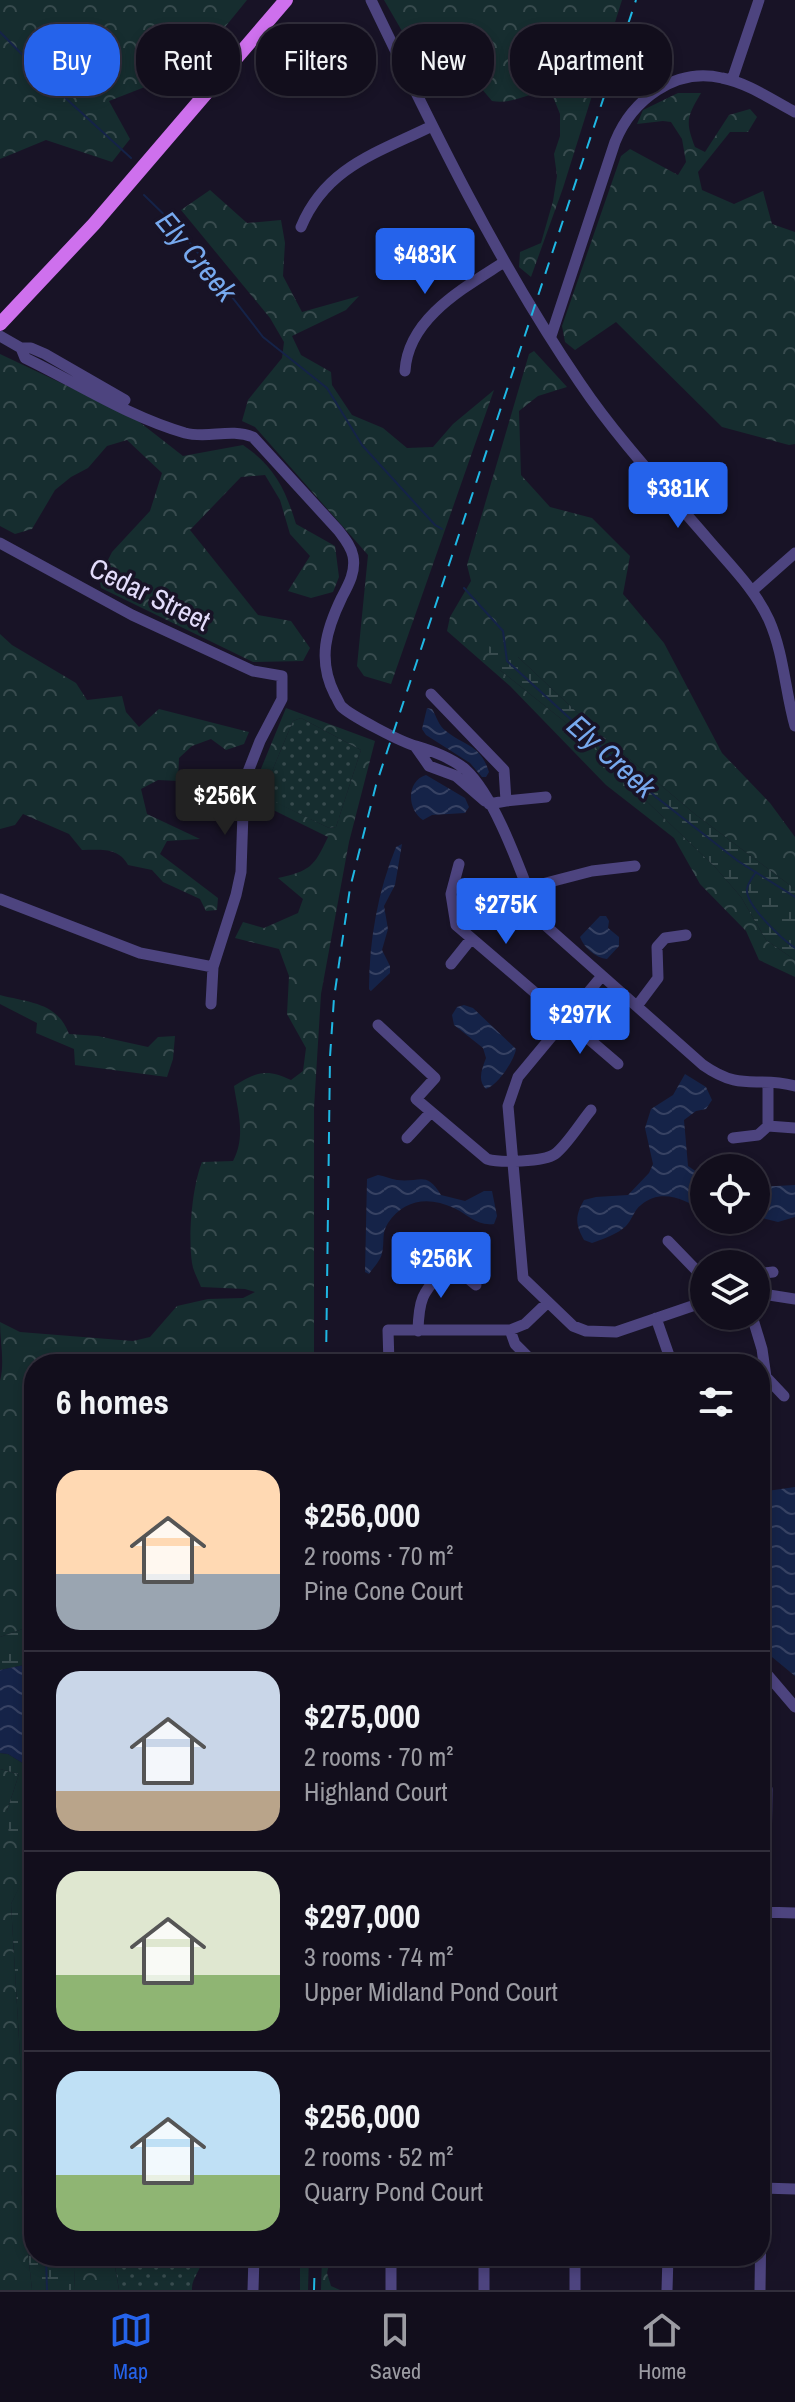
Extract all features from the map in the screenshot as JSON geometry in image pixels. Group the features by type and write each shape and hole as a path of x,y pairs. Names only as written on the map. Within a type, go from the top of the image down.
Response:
{"main road":[{"path":"0,324 99,218 286,0"}],"street":[{"path":"371,0 432,126 504,262 581,385 752,591 768,618 779,647 795,726"},
{"path":"732,80 759,0"},
{"path":"551,336 615,142 630,115 653,93 676,81 712,76 732,80 795,112"},
{"path":"301,227 320,191 341,172 432,126"},
{"path":"405,371 406,356 428,320 450,298 504,262"},
{"path":"0,336 21,348 31,348 45,354 173,429 208,435 241,432 253,437 349,544 353,572 328,628 324,646 324,666 341,705 355,716 415,746 439,753 459,772"},
{"name":"Cedar Street","path":"0,543 132,615 253,671 282,676 282,699 260,741 244,782 241,872 213,967"},
{"path":"752,591 795,553"},
{"path":"431,694 504,770 506,801"},
{"path":"415,746 424,759 477,782 538,916 601,977 718,1075 744,1084 782,1082 795,1086"},
{"path":"489,804 546,797"},
{"path":"459,864 451,894 456,925 618,1064"},
{"path":"525,886 592,871 635,866"},
{"path":"0,899 140,953 213,967 211,1004"},
{"path":"637,1006 658,978 657,947 665,938 686,935"},
{"path":"451,964 471,939"},
{"path":"601,977 512,1087 508,1106 520,1269 528,1285 547,1303 573,1326 586,1331 616,1332 690,1305"},
{"path":"378,1025 435,1078 416,1099 487,1159 498,1163 555,1154 591,1110"},
{"path":"733,1138 765,1132 768,1126 768,1083"},
{"path":"407,1138 431,1112"},
{"path":"768,1126 795,1128"},
{"path":"668,1241 690,1261"},
{"path":"430,1247 476,1285"},
{"path":"418,1331 422,1296 449,1263"},
{"path":"770,1295 795,1299"},
{"path":"389,1354 388,1330 510,1330 525,1324 547,1303"},
{"path":"656,1318 669,1354"},
{"path":"510,1330 515,1344 525,1354"},
{"path":"756,1330 762,1354"},
{"path":"770,1381 784,1396"},
{"path":"770,1678 795,1707"},
{"path":"770,1912 795,1913"},
{"path":"770,2188 795,2189"},
{"path":"253,2290 254,2266"},
{"path":"391,2266 391,2290"},
{"path":"484,2266 484,2290"},
{"path":"575,2266 575,2290"},
{"path":"667,2290 668,2266"},
{"path":"760,2266 760,2290"}],"green space":[{"path":"0,0 247,0 228,24 136,24 136,90 109,101 130,139 112,162 46,140 0,159"},
{"path":"384,0 622,0 614,24 510,24 510,96 527,96 500,102 492,101 488,96 494,96 494,24 398,24"},
{"path":"701,93 690,114 689,125 695,147 705,152 729,115 750,109 757,117 748,132 730,132 698,172 702,190 734,204 763,191 772,224 795,232 795,444 722,427 616,322 575,350 565,342 562,326 621,156 630,149 678,175 686,162 682,139 671,122 637,124 643,110 672,96"},
{"path":"553,96 592,96 531,277 519,267 520,252 541,243 557,176 554,154 560,136 560,114"},
{"path":"210,190 247,223 281,220 285,243 283,276 302,312 359,296 346,310 292,336 301,355 331,372 332,385 352,415 383,428 407,448 433,447 453,424 494,390 391,684 364,676 357,666 368,555 255,427 242,421 248,400 282,358 284,342 270,318 181,210"},
{"path":"534,351 567,387 538,396 519,411 521,475 550,507 592,518 630,556 623,594 664,643 722,753 770,803 795,837 795,889 696,815 599,733 518,657 500,670 594,745 610,766 715,867 741,897 766,940 795,960 795,977 759,960 746,931 700,884 674,838 606,785 510,686 447,631 450,617 471,581 467,565 529,354"},
{"path":"0,354 133,417 183,456 243,445 263,461 283,489 296,524 335,546 339,577 333,592 311,598 288,591 310,556 290,534 280,500 265,475 241,477 190,530 258,615 291,621 310,648 303,661 253,662 101,588 99,578 112,552 150,511 162,473 127,440 107,446 88,468 55,490 32,529 15,534 0,526"},
{"path":"0,634 12,645 76,683 87,700 122,696 126,712 139,727 159,709 249,732 244,744 226,750 211,739 192,746 179,758 178,781 158,780 141,789 147,814 200,839 167,841 160,854 218,898 217,910 206,911 200,899 163,882 152,870 128,865 114,852 82,850 69,834 23,814 15,825 0,829"},
{"path":"483,644 518,657 599,733 696,815 795,889 795,960 766,940 741,897 715,867 610,766 594,745 500,670"},
{"path":"286,708 375,741 349,842 321,994 314,1108 314,1354 24,1354 24,1629 0,1637 0,1322 20,1332 133,1341 150,1337 177,1306 208,1299 243,1298 255,1292 201,1287 193,1269 190,1239 196,1185 202,1162 233,1161 237,1152 240,1124 234,1086 262,1073 291,1080 303,1071 306,1048 287,1014 289,976 279,949 235,938 243,922 264,928 298,913 303,899 278,878 310,866 328,837 255,801 251,793","holes":["301,718 361,750 336,827 329,828 267,798 265,788 293,721"]},
{"path":"301,718 361,750 336,827 329,828 266,798 265,788 293,721"},
{"path":"0,995 32,1002 50,1010 64,1023 69,1034 98,1036 148,1047 158,1037 175,1036 173,1059 167,1077 75,1065 74,1049 36,1033 37,1023 0,1004"},
{"path":"24,1629 24,1665 0,1670 0,1637"},
{"path":"0,1753 24,1764 24,1850 9,1837 7,1811 19,1774 0,1769"},
{"path":"0,1769 19,1774 7,1811 24,1841 24,1878 11,1904 21,2073 24,2266 29,2266 32,2290 0,2290"},
{"path":"24,1877 24,2215 21,2187 21,2073 11,1904"},
{"path":"29,2266 74,2266 74,2290 32,2290"},
{"path":"74,2266 124,2266 115,2267 119,2290 74,2290"},
{"path":"115,2266 200,2266 192,2290 119,2290"},
{"path":"300,2266 309,2266 308,2290 300,2290"},
{"path":"322,2266 329,2266 327,2273 331,2286 340,2290 321,2290"}],"water":[{"path":"427,708 432,709 443,729 481,756 489,772 486,777 426,735 422,729"},
{"path":"426,775 465,798 469,807 465,813 432,815 423,820 414,810 411,796 415,783"},
{"path":"402,844 395,885 384,906 388,929 382,950 390,973 371,991 369,971 376,916 396,847"},
{"path":"600,916 606,916 608,928 619,937 619,946 607,959 591,952 580,937"},
{"path":"464,1005 473,1008 516,1049 505,1072 486,1089 481,1078 486,1058 483,1048 454,1025 452,1015 457,1007"},
{"path":"685,1074 706,1087 712,1100 706,1109 696,1111 684,1120 690,1167 690,1204 673,1197 657,1197 639,1207 628,1224 619,1231 592,1243 584,1240 577,1220 584,1200 628,1195 649,1173 653,1164 645,1128 651,1109 673,1095"},
{"path":"378,1175 397,1180 427,1180 441,1195 465,1201 484,1191 492,1191 497,1216 494,1224 477,1222 445,1204 426,1201 409,1205 388,1223 381,1256 369,1274 365,1272 367,1179"},
{"path":"795,1185 795,1217 778,1222 770,1220 770,1186"},
{"path":"795,1487 795,1676 770,1655 770,1491"},
{"path":"24,1665 24,1764 0,1753 0,1670"}],"waterway":[{"name":"Ely Creek","path":"0,32 131,158"},
{"name":"Ely Creek","path":"144,195 180,230 263,337 327,388 362,445 442,529"},
{"name":"Ely Creek","path":"464,588 503,631 507,661 656,797 738,861 795,897"},
{"path":"756,872 747,889 752,904 774,930 795,948"},
{"path":"46,2266 47,2290"}],"railway":[{"path":"326,1354 330,1057 334,998 350,888 376,785 636,0"},
{"path":"314,2290 315,2266"}]}
